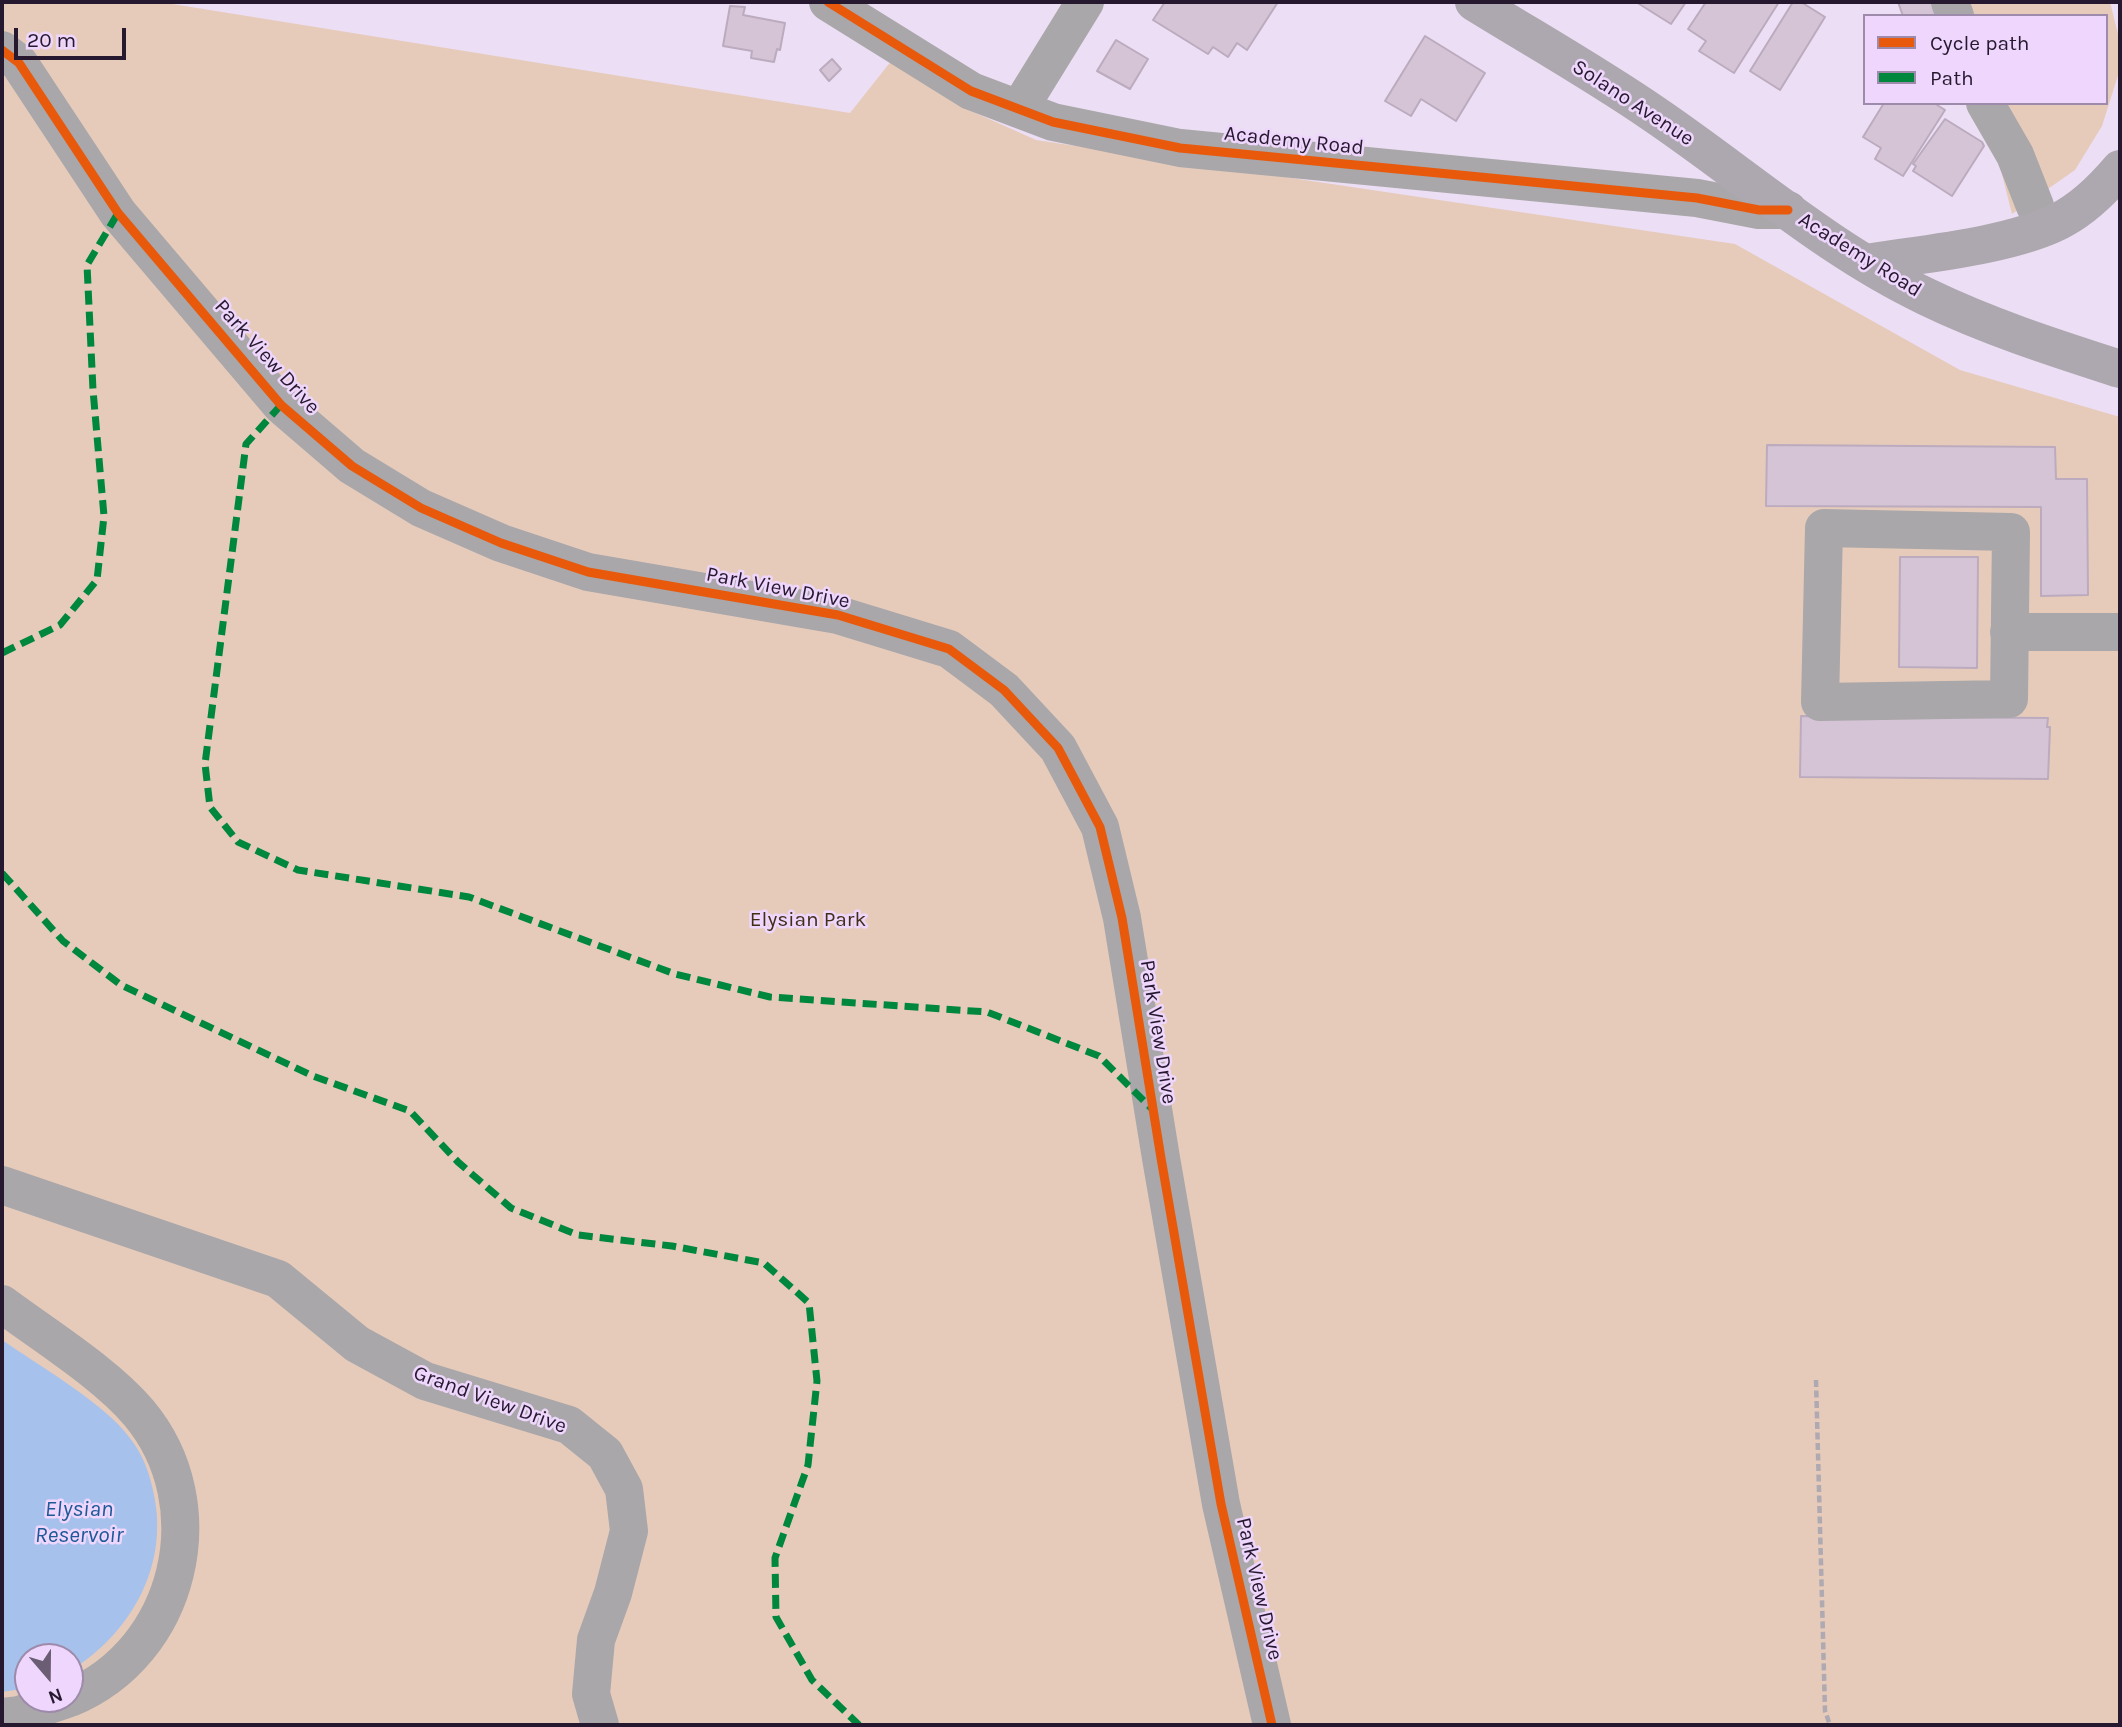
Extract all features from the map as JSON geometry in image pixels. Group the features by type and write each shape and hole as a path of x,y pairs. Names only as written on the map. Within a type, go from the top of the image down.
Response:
{"main road":[{"name":"Solano Avenue","path":"1474,2 1653,113 1788,210"},
{"path":"1866,263 1989,242 2045,227 2061,221 2100,192 2120,169"},
{"name":"Academy Road","path":"1788,210 1866,263 1926,296 1987,323 2120,369"}],"street":[{"name":"Academy Road","path":"828,2 971,91 1053,122 1180,148 1697,198 1759,210 1788,210"},
{"path":"1019,109 1085,2"},
{"name":"Park View Drive","path":"2,50 19,63 118,213 281,405 352,466 432,513 501,543 588,572 838,615 949,649 1004,690 1058,748 1100,827 1122,918 1222,1504 1272,1725"},
{"path":"1986,105 2015,155 2035,206"},
{"path":"1824,528 2011,532 2009,632 2008,699 1820,702 1824,528"},
{"path":"2009,632 2120,632"},
{"name":"Grand View Drive","path":"2,1185 278,1279 357,1344 425,1381 569,1425 605,1454 624,1489 629,1531 613,1593 596,1640 591,1694 600,1725"},
{"path":"2,1304 119,1391 141,1415 159,1443 173,1473 180,1505 181,1537 176,1572 164,1605 153,1625 127,1659 105,1680 84,1690"},
{"path":"2,1717 19,1713"}],"path":[{"path":"1816,1380 1825,1711 1830,1725"}],"green space":[{"name":"Elysian Park","path":"2,2 160,2 850,113 892,60 969,110 1036,140 1735,244 1960,370 2120,417 2120,1725 2,1725"},
{"path":"1958,2 2110,2 2120,42 2120,69 2102,126 2075,170 2012,214 1985,105 2108,105 2108,14 1961,14"}],"water":[{"name":"Elysian Reservoir","path":"2,1340 87,1398 118,1424 138,1450 148,1472 157,1522 156,1548 150,1573 127,1618 111,1638 84,1661 84,1643 14,1643 14,1690 2,1692"}],"building":[{"path":"1165,2 1278,2 1247,50 1237,43 1228,57 1213,47 1208,54 1153,20"},
{"path":"1636,2 1686,2 1671,24"},
{"path":"1706,2 1779,2 1734,73 1699,51 1706,41 1688,29"},
{"path":"1793,2 1801,2 1825,17 1780,90 1750,71"},
{"path":"1898,2 1933,2 1937,14 1902,14"},
{"path":"730,6 745,7 743,15 785,23 780,50 777,49 774,62 751,58 752,51 723,46"},
{"path":"1425,36 1485,73 1456,121 1421,99 1411,116 1385,101"},
{"path":"1116,40 1148,59 1130,89 1097,71"},
{"path":"832,59 841,69 829,81 820,70"},
{"path":"1883,105 1937,105 1945,110 1903,176 1875,159 1881,148 1863,137"},
{"path":"1945,119 1982,142 1984,146 1952,196 1913,171 1916,166 1913,164"},
{"path":"1767,445 2055,447 2056,479 2087,479 2088,595 2041,596 2041,507 1766,506"},
{"path":"1900,557 1978,557 1977,668 1899,667"},
{"path":"1801,716 2048,718 2048,779 1800,777"}],"marked path":[{"path":"2,653 60,625 97,580 104,516 93,390 87,265 118,213"},
{"path":"281,405 246,444 205,764 210,807 238,842 298,870 469,897 675,974 770,997 987,1012 1099,1056 1151,1108"},
{"path":"2,873 63,941 121,985 313,1076 410,1111 458,1162 511,1208 578,1235 672,1246 764,1263 809,1303 817,1381 808,1465 775,1558 776,1617 812,1680 859,1725"}],"cycle path":[{"path":"828,2 971,91 1053,122 1180,148 1697,198 1759,210 1788,210"},
{"path":"2,50 19,63 118,213 281,405 352,466 421,508 501,543 588,572 838,615 949,649 1004,690 1058,748 1100,827 1122,918 1221,1504 1272,1725"}]}
